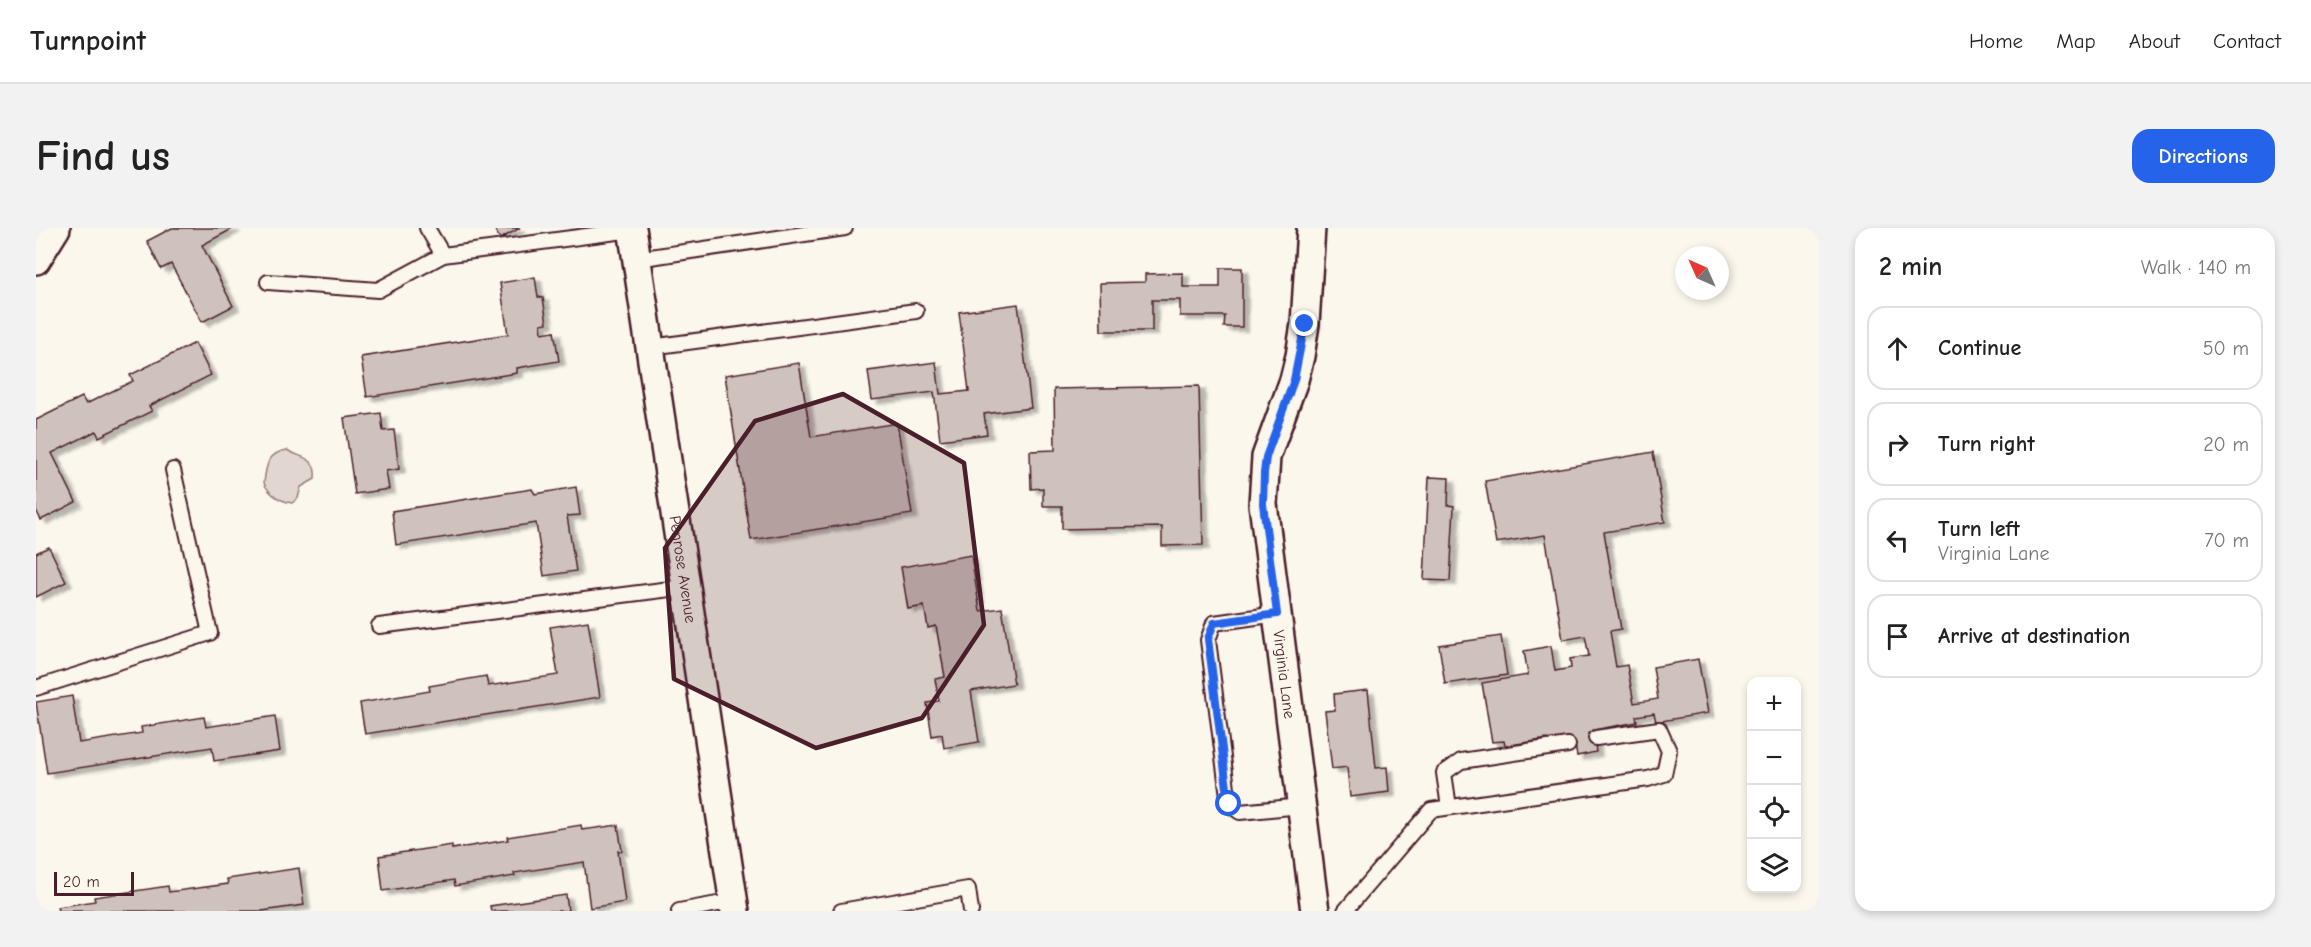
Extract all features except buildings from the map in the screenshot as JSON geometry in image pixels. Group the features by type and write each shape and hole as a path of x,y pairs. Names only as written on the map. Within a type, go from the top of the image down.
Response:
{"street":[{"path":"36,260 56,228"},
{"name":"Virginia Lane","path":"1311,228 1305,324 1300,356 1294,380 1266,457 1263,504 1315,911"},
{"name":"Penrose Avenue","path":"632,229 734,906"}],"lane":[{"path":"427,228 443,255"},
{"path":"637,259 845,228"},
{"path":"268,282 378,290 443,255 632,229"},
{"path":"651,348 916,311"},
{"path":"36,688 210,633 173,470"},
{"path":"379,626 686,587"},
{"path":"1277,614 1214,623 1208,639 1209,651 1229,804 1240,812 1301,806"},
{"path":"1345,911 1431,810 1648,779 1664,774 1669,751 1659,729 1596,738"},
{"path":"1449,807 1444,773 1461,761 1568,745"},
{"path":"841,911 896,906 968,889 971,911"},
{"path":"680,911 734,906"}],"highlighted area":[{"path":"843,394 964,463 984,625 922,718 816,748 674,679 665,548 755,421"}],"shaded area":[{"path":"287,450 311,462 315,472 315,479 301,487 298,498 292,503 275,496 264,483 271,457"}],"route":[{"path":"1229,804 1208,639 1214,623 1277,614 1263,504 1264,473 1266,457 1294,380 1305,324"}]}
